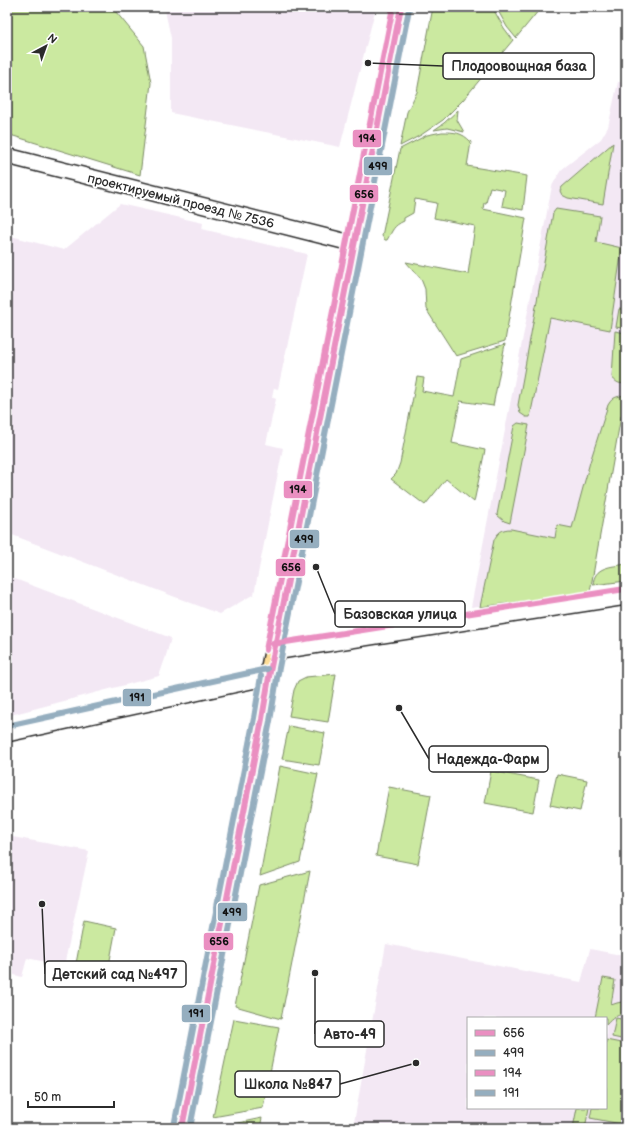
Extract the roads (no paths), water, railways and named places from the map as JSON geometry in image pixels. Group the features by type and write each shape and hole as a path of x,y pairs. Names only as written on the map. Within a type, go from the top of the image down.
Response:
{"main road":[{"path":"182,1128 269,677 402,7"}],"street":[{"name":"проектируемый проезд № 7536","path":"7,156 355,244"},
{"path":"274,652 626,597"},
{"path":"7,734 269,677"}],"place":[{"name":"Плодоовощная база","path":"368,63"},
{"name":"Базовская улица","path":"316,567"},
{"name":"Надежда-Фарм","path":"399,708"},
{"name":"Детский сад №497","path":"42,904"},
{"name":"Авто-49","path":"315,973"},
{"name":"Школа №847","path":"416,1063"}]}
